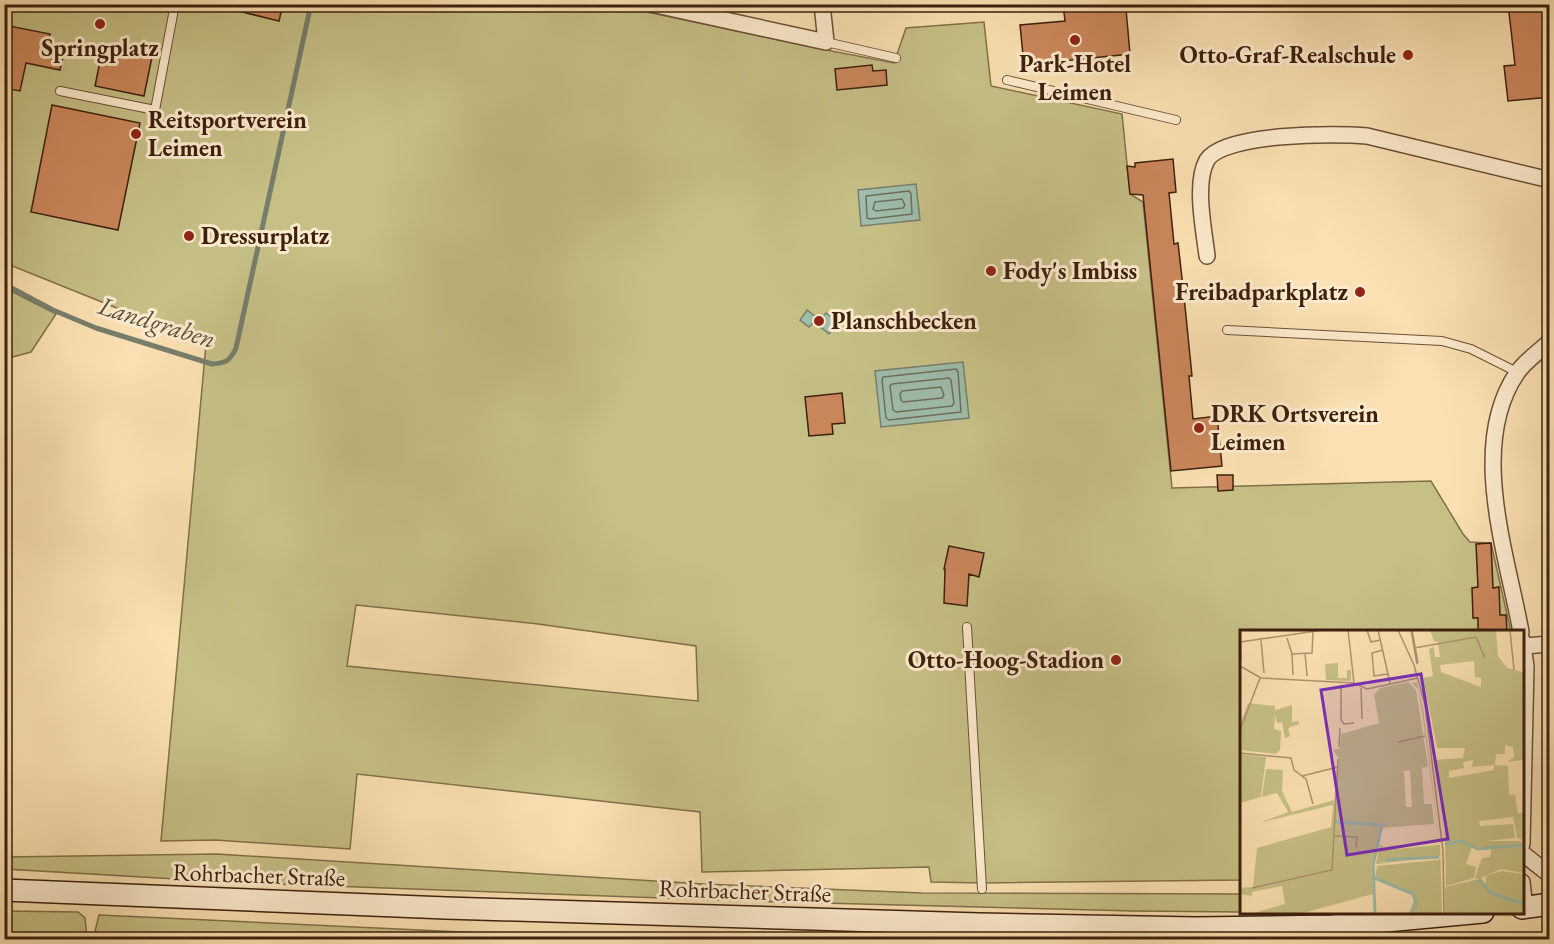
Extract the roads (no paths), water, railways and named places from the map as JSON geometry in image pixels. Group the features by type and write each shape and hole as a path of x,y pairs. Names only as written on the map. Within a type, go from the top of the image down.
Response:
{"main road":[{"name":"Rohrbacher Straße","path":"4,890 446,908 1174,928 1332,926 1461,914"},
{"path":"1524,908 1550,904"}],"street":[{"path":"651,4 826,42 822,4"},
{"path":"1207,256 1203,227 1202,174 1208,160 1216,152 1230,145 1254,140 1338,134 1367,136 1550,180"},
{"path":"1520,630 1499,518 1493,443 1497,418 1517,372 1550,341"},
{"path":"1524,640 1550,644"},
{"path":"1524,653 1526,666 1524,755"},
{"path":"1524,856 1550,875"}],"lane":[{"path":"60,91 155,110 175,4"},
{"path":"826,42 896,58"},
{"path":"1007,80 1176,120"},
{"path":"1227,330 1442,341 1471,349 1517,372"},
{"path":"967,627 982,889"}],"water":[{"path":"916,184 920,220 861,226 858,190"},
{"name":"Planschbecken","path":"807,310 820,320 826,313 838,322 829,334 814,322 809,327 800,320"},
{"path":"963,362 969,418 881,427 875,371"}],"waterway":[{"name":"Landgraben","path":"4,284 53,310 96,328 212,364 229,359 236,348 311,4"}],"place":[{"name":"Springplatz","path":"100,24"},
{"name":"Park-Hotel Leimen","path":"1075,40"},
{"name":"Otto-Graf-Realschule","path":"1408,55"},
{"name":"Reitsportverein Leimen","path":"136,134"},
{"name":"Dressurplatz","path":"189,236"},
{"name":"Fody's Imbiss","path":"991,271"},
{"name":"Freibadparkplatz","path":"1360,292"},
{"name":"Planschbecken","path":"819,321"},
{"name":"DRK Ortsverein Leimen","path":"1199,428"},
{"name":"Otto-Hoog-Stadion","path":"1116,660"}]}
